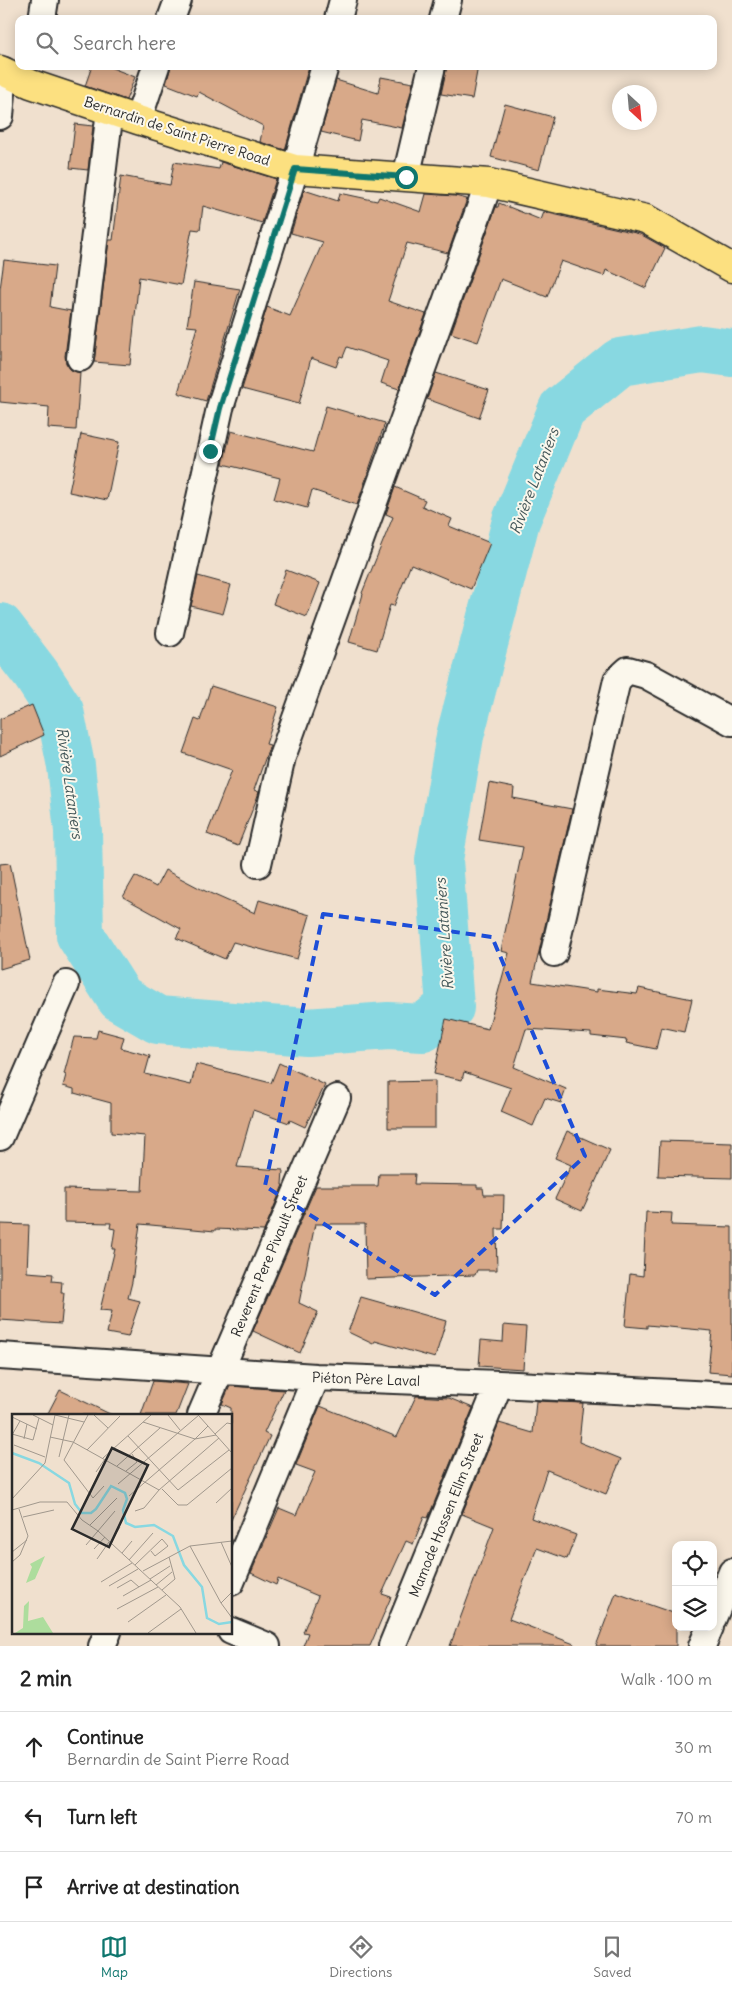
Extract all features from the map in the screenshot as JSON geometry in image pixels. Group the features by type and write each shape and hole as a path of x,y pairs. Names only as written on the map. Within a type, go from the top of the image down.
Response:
{"main road":[{"name":"Bernardin de Saint Pierre Road","path":"2,70 33,75 110,110 295,169 488,183 646,219 732,268"}],"street":[{"path":"43,15 45,0"},
{"path":"173,15 178,0"},
{"path":"339,15 343,0"},
{"path":"444,15 448,0"},
{"path":"0,116 2,70"},
{"path":"138,120 155,70"},
{"path":"170,633 220,408 295,169 323,70"},
{"path":"406,177 431,70"},
{"path":"80,358 110,110"},
{"path":"258,864 282,757 488,183"},
{"path":"554,953 617,680 628,670 646,674 732,722"},
{"path":"0,1137 66,984"},
{"name":"Reverent Pere Pivault Street","path":"201,1414 337,1098"},
{"name":"Piéton Père Laval","path":"0,1356 316,1377 732,1396"},
{"path":"232,1580 316,1377"},
{"name":"Mamode Hossen Ellm Street","path":"392,1646 499,1384"},
{"path":"717,1608 732,1572"},
{"path":"702,1646 708,1631"},
{"path":"232,1632 267,1646"},
{"path":"102,1646 107,1634"}],"highlighted area":[{"path":"323,914 492,937 585,1156 435,1295 265,1186"}],"building":[{"path":"91,70 117,70 135,77 126,100 85,86"},
{"path":"170,70 308,70 285,150 260,142 263,126 199,92 197,96 166,84"},
{"path":"446,70 477,70 472,99 441,94"},
{"path":"381,77 413,83 402,128 362,120 358,141 321,132 336,80 378,93"},
{"path":"505,104 553,117 539,170 491,157"},
{"path":"75,124 93,126 88,170 70,168"},
{"path":"174,162 219,169 221,162 276,179 262,223 203,206 200,230 192,229 181,285 139,277 130,365 94,362 109,240 113,240 121,176 170,185"},
{"path":"304,190 338,201 340,193 377,201 379,197 421,212 426,194 455,196 467,199 448,253 407,243 388,301 426,314 399,389 381,383 388,361 347,347 343,357 340,356 336,367 311,358 299,404 242,389 267,307 290,316 323,242 291,233"},
{"path":"499,203 541,220 544,212 640,234 665,248 646,288 606,270 604,276 561,261 547,297 501,279 478,342 451,333"},
{"path":"4,260 55,266 50,307 71,311 65,356 66,363 71,370 80,373 76,430 48,428 49,407 0,402 0,289"},
{"path":"194,282 240,289 206,401 178,393 197,327 187,326"},
{"path":"436,373 489,390 479,418 427,399"},
{"path":"326,406 385,423 357,505 312,490 307,508 274,499 280,478 223,464 231,431 313,452"},
{"path":"81,434 119,442 107,500 69,492"},
{"path":"395,487 425,500 422,506 452,519 449,526 490,543 471,589 411,564 394,606 390,605 377,650 349,642 362,593 393,517 386,514"},
{"path":"286,570 320,583 307,617 273,604"},
{"path":"198,576 231,585 223,614 191,606"},
{"path":"211,686 278,707 266,744 270,745 254,790 259,792 238,846 207,834 232,770 183,753 195,719 200,721"},
{"path":"32,705 44,735 0,756 0,719"},
{"path":"489,783 514,788 513,798 572,809 532,982 597,992 597,989 637,994 639,988 692,999 684,1032 661,1027 656,1049 626,1043 627,1040 591,1036 591,1033 526,1029 514,1067 566,1089 561,1103 545,1098 533,1126 501,1112 511,1088 464,1072 462,1080 434,1074 446,1019 488,1029 509,953 501,951 523,847 479,840"},
{"path":"10,863 30,960 0,969 0,864"},
{"path":"165,870 203,890 255,913 259,900 310,915 297,959 233,942 225,959 176,938 181,929 123,897 135,876 156,887"},
{"path":"98,1030 124,1037 121,1048 150,1056 145,1074 191,1085 196,1064 271,1083 279,1063 325,1085 305,1127 290,1120 289,1123 253,1110 237,1167 283,1170 283,1185 264,1231 215,1229 215,1231 140,1224 128,1298 140,1301 128,1337 107,1333 112,1311 100,1310 115,1249 112,1249 115,1229 110,1228 111,1223 64,1222 64,1189 142,1191 145,1136 111,1133 111,1103 74,1093 74,1089 63,1086 66,1075 64,1074 74,1037 96,1038"},
{"path":"435,1081 435,1128 388,1128 388,1082"},
{"path":"567,1131 610,1150 582,1211 555,1199 571,1165 555,1158"},
{"path":"660,1141 732,1143 732,1178 658,1176"},
{"path":"379,1174 415,1174 414,1184 477,1185 477,1188 483,1188 484,1195 504,1195 503,1229 496,1229 497,1270 477,1270 475,1275 366,1279 365,1224 315,1224 299,1303 318,1312 300,1353 253,1331 316,1186 378,1186"},
{"path":"646,1212 672,1213 671,1225 732,1227 732,1374 708,1372 712,1331 647,1325 647,1328 625,1326 630,1274 643,1276"},
{"path":"0,1224 29,1225 27,1272 53,1274 52,1281 62,1282 61,1293 64,1293 61,1324 0,1320"},
{"path":"361,1297 446,1321 435,1358 375,1341 373,1344 348,1332"},
{"path":"504,1325 526,1327 523,1369 479,1366 481,1340 503,1342"},
{"path":"153,1381 188,1384 176,1414 141,1414"},
{"path":"230,1386 284,1390 264,1433 270,1436 232,1518 232,1414 231,1408 222,1404"},
{"path":"60,1390 110,1414 48,1414"},
{"path":"416,1396 449,1398 473,1408 428,1518 424,1517 413,1544 406,1541 382,1594 391,1597 370,1646 303,1646 308,1633 303,1632 318,1596 278,1579 276,1585 251,1573 279,1508 296,1515 315,1472 296,1465 320,1406 397,1437"},
{"path":"536,1401 583,1403 579,1442 621,1459 606,1494 547,1470 531,1518 576,1535 567,1559 537,1548 509,1619 574,1644 574,1646 450,1646 494,1527 462,1514 499,1423 533,1433"},
{"path":"616,1593 672,1613 672,1631 676,1631 676,1646 596,1646"}],"waterway":[{"name":"Rivière Lataniers","path":"0,627 36,674 60,711 71,766 78,831 80,935 120,998 158,1020 307,1032 388,1026 423,1028 450,1007 439,860 460,736 516,521 562,409 620,362 702,349 732,353"}],"route":[{"path":"210,451 220,408 295,169 406,177"}]}
